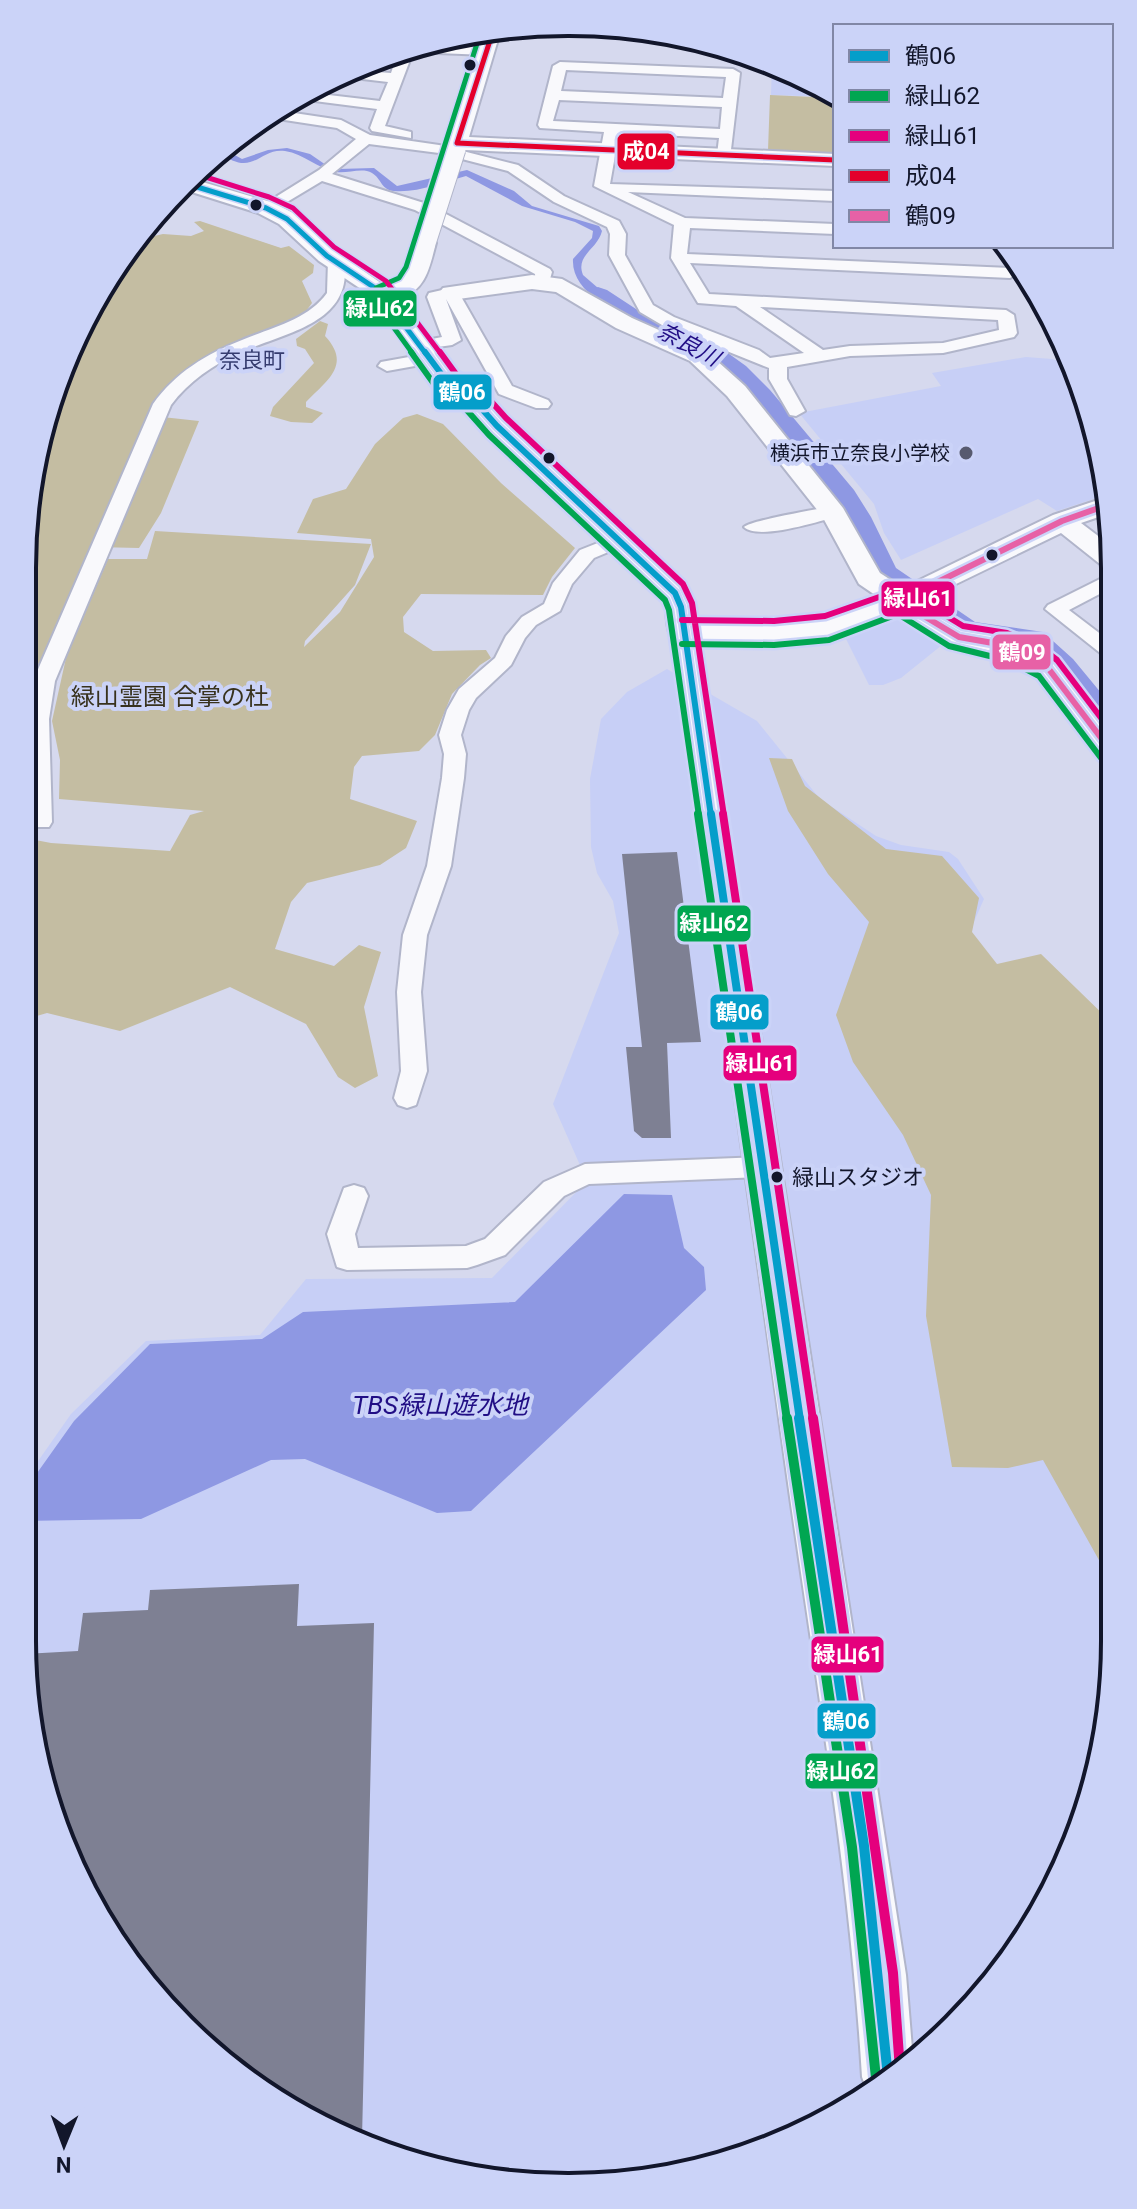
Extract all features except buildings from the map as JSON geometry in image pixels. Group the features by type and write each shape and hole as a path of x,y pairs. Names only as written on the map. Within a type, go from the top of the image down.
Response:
{"street":[{"path":"385,296 413,284 418,277 425,243 489,42"},
{"path":"450,50 486,51"},
{"path":"402,63 377,128 385,132 456,146 608,150 726,144"},
{"path":"726,144 733,73 560,66 545,125 612,128 833,160"},
{"path":"368,76 396,78"},
{"path":"552,95 730,103"},
{"path":"319,98 385,106"},
{"path":"288,116 341,124 366,139 439,149 513,168 559,199 613,224 618,234 617,255 646,308 688,335 766,363 818,355 943,348 1008,333 1005,290"},
{"path":"598,188 612,128"},
{"path":"266,208 326,171 366,139"},
{"path":"326,171 421,207 544,272 542,282"},
{"path":"197,187 266,208 303,231 321,252 385,296 448,383 450,403 474,431 608,545 682,632 864,1849 881,1975 887,2067"},
{"path":"598,188 833,196"},
{"path":"598,188 682,223 833,229"},
{"path":"682,223 679,258 704,299 742,302 1005,290"},
{"path":"855,248 855,265"},
{"path":"679,258 855,265 1005,290"},
{"path":"41,822 38,719 44,681 162,404 184,379 208,363 307,318 327,304 337,285 336,261"},
{"path":"387,366 452,340 435,297 542,282 573,290 609,315 684,348 711,366 744,400 832,512 862,569 908,596 959,637 1004,638 1034,657 1048,668 1101,738"},
{"path":"451,293 505,390 542,404"},
{"path":"742,302 818,355"},
{"path":"778,363 778,379 796,411"},
{"path":"682,632 806,632 848,623 1062,521 1097,509"},
{"path":"763,523 832,512"},
{"path":"1062,521 1100,551"},
{"path":"407,1098 414,1071 409,992 415,935 439,866 453,778 455,754 450,735 458,710 467,694 504,661 516,636 529,621 553,607 563,583 587,554 608,545"},
{"path":"1101,585 1055,609 1101,644"},
{"path":"354,1196 341,1234 347,1259 467,1257 495,1247 554,1189 585,1174 761,1167"}],"shaded area":[{"path":"772,77 814,96 771,95"},
{"name":"横浜市立奈良小学校","path":"1026,357 1058,361 1083,431 1096,498 1057,511 1038,499 901,560 884,533 874,504 799,413 941,386 932,373"},
{"path":"899,611 942,645 901,678 883,685 869,685 843,633"},
{"path":"667,669 757,721 820,799 876,836 901,845 949,852 958,859 984,899 925,1033 1101,1408 1100,1675 1083,1778 1073,1812 1046,1876 1030,1907 991,1965 920,2041 835,2102 740,2145 672,2163 638,2168 603,2172 534,2172 465,2163 397,2145 302,2102 217,2041 146,1965 107,1907 91,1876 64,1812 46,1744 37,1675 36,1464 71,1414 146,1341 260,1335 306,1279 492,1278 587,1181 553,1104 619,933 613,901 597,873 591,847 590,779 601,719 627,692"}],"green space":[{"path":"770,95 816,97 833,106 833,153 768,150"},
{"path":"200,221 281,248 289,246 314,265 313,273 302,281 312,303 301,318 222,353 153,416 199,421 161,513 139,548 95,547 36,732 37,534 46,465 64,397 107,302 146,244 152,236 163,234 191,236 204,231 194,222"},
{"path":"320,321 328,324 325,336 333,346 336,364 334,372 306,402 306,407 323,413 312,423 291,422 270,416 273,407 314,363 305,349 297,346 296,339"},
{"name":"緑山霊園 合掌の杜","path":"417,414 443,424 501,483 575,548 552,577 543,595 421,594 403,617 404,632 433,651 486,650 491,658 452,694 435,735 419,751 362,756 354,767 350,799 417,821 406,848 380,865 307,883 291,902 275,949 334,966 359,945 381,952 364,1007 378,1076 355,1088 338,1077 306,1024 230,987 120,1031 47,1013 36,1016 36,840 170,851 190,815 204,811 59,799 60,760 52,721 66,658 108,559 147,559 155,531 371,544 355,585 305,641 304,647 340,612 374,557 371,539 297,533 313,499 346,489 375,444 403,418"},
{"path":"769,758 792,759 805,786 886,849 942,856 979,898 972,932 997,964 1041,954 1101,1012 1101,1564 1043,1460 1008,1468 952,1467 926,1316 931,1195 903,1135 853,1062 836,1015 869,922 828,874 788,811"}],"water":[{"path":"287,148 310,154 338,169 374,168 397,186 467,170 514,191 532,206 599,226 602,231 600,237 582,262 583,275 620,307 648,321 641,323 608,306 579,282 573,259 592,238 593,231 575,222 522,206 466,176 422,189 394,191 386,189 368,171 336,172 285,151 268,153 248,163 230,159 234,154 242,159 268,150"},
{"name":"TBS緑山遊水地","path":"624,1194 672,1195 684,1248 704,1267 706,1290 471,1511 437,1513 305,1459 271,1460 141,1519 36,1521 36,1475 74,1421 150,1344 262,1339 303,1312 515,1302"}],"waterway":[{"name":"奈良川","path":"598,295 627,315 708,351 736,372 844,496 885,574 966,630 1032,639 1062,666 1101,715"}],"transit line":[{"name":"成04","path":"457,143 489,42"},
{"name":"緑山62","path":"477,44 406,267 399,278 376,288 373,299 439,391 464,407 489,435 665,600 669,610 841,1771 862,1924 876,2075"},
{"name":"成04","path":"457,143 833,160"},
{"name":"緑山61","path":"207,177 293,208 334,247 386,281 456,374 480,389 506,418 683,584 692,603 876,1847 893,1973 899,2058"},
{"name":"鶴06","path":"197,187 266,208 287,219 327,256 378,290 448,383 472,398 497,426 675,593 681,607 853,1769 874,1923 887,2067"},
{"name":"鶴09","path":"899,601 1062,521 1097,509"},
{"name":"緑山61","path":"682,620 774,621 825,616 902,589 963,626 1007,633 1040,647 1057,660 1101,718"},
{"name":"鶴09","path":"899,601 959,637 1004,645 1034,657 1048,668 1101,738"},
{"name":"緑山62","path":"682,644 774,645 829,640 898,614 949,646 1010,661 1039,676 1101,758"}],"place":[{"name":"横浜市立奈良小学校","path":"966,453"},
{"name":"緑山スタジオ","path":"777,1177"}],"district":[{"name":"奈良町","path":"252,360"}]}
